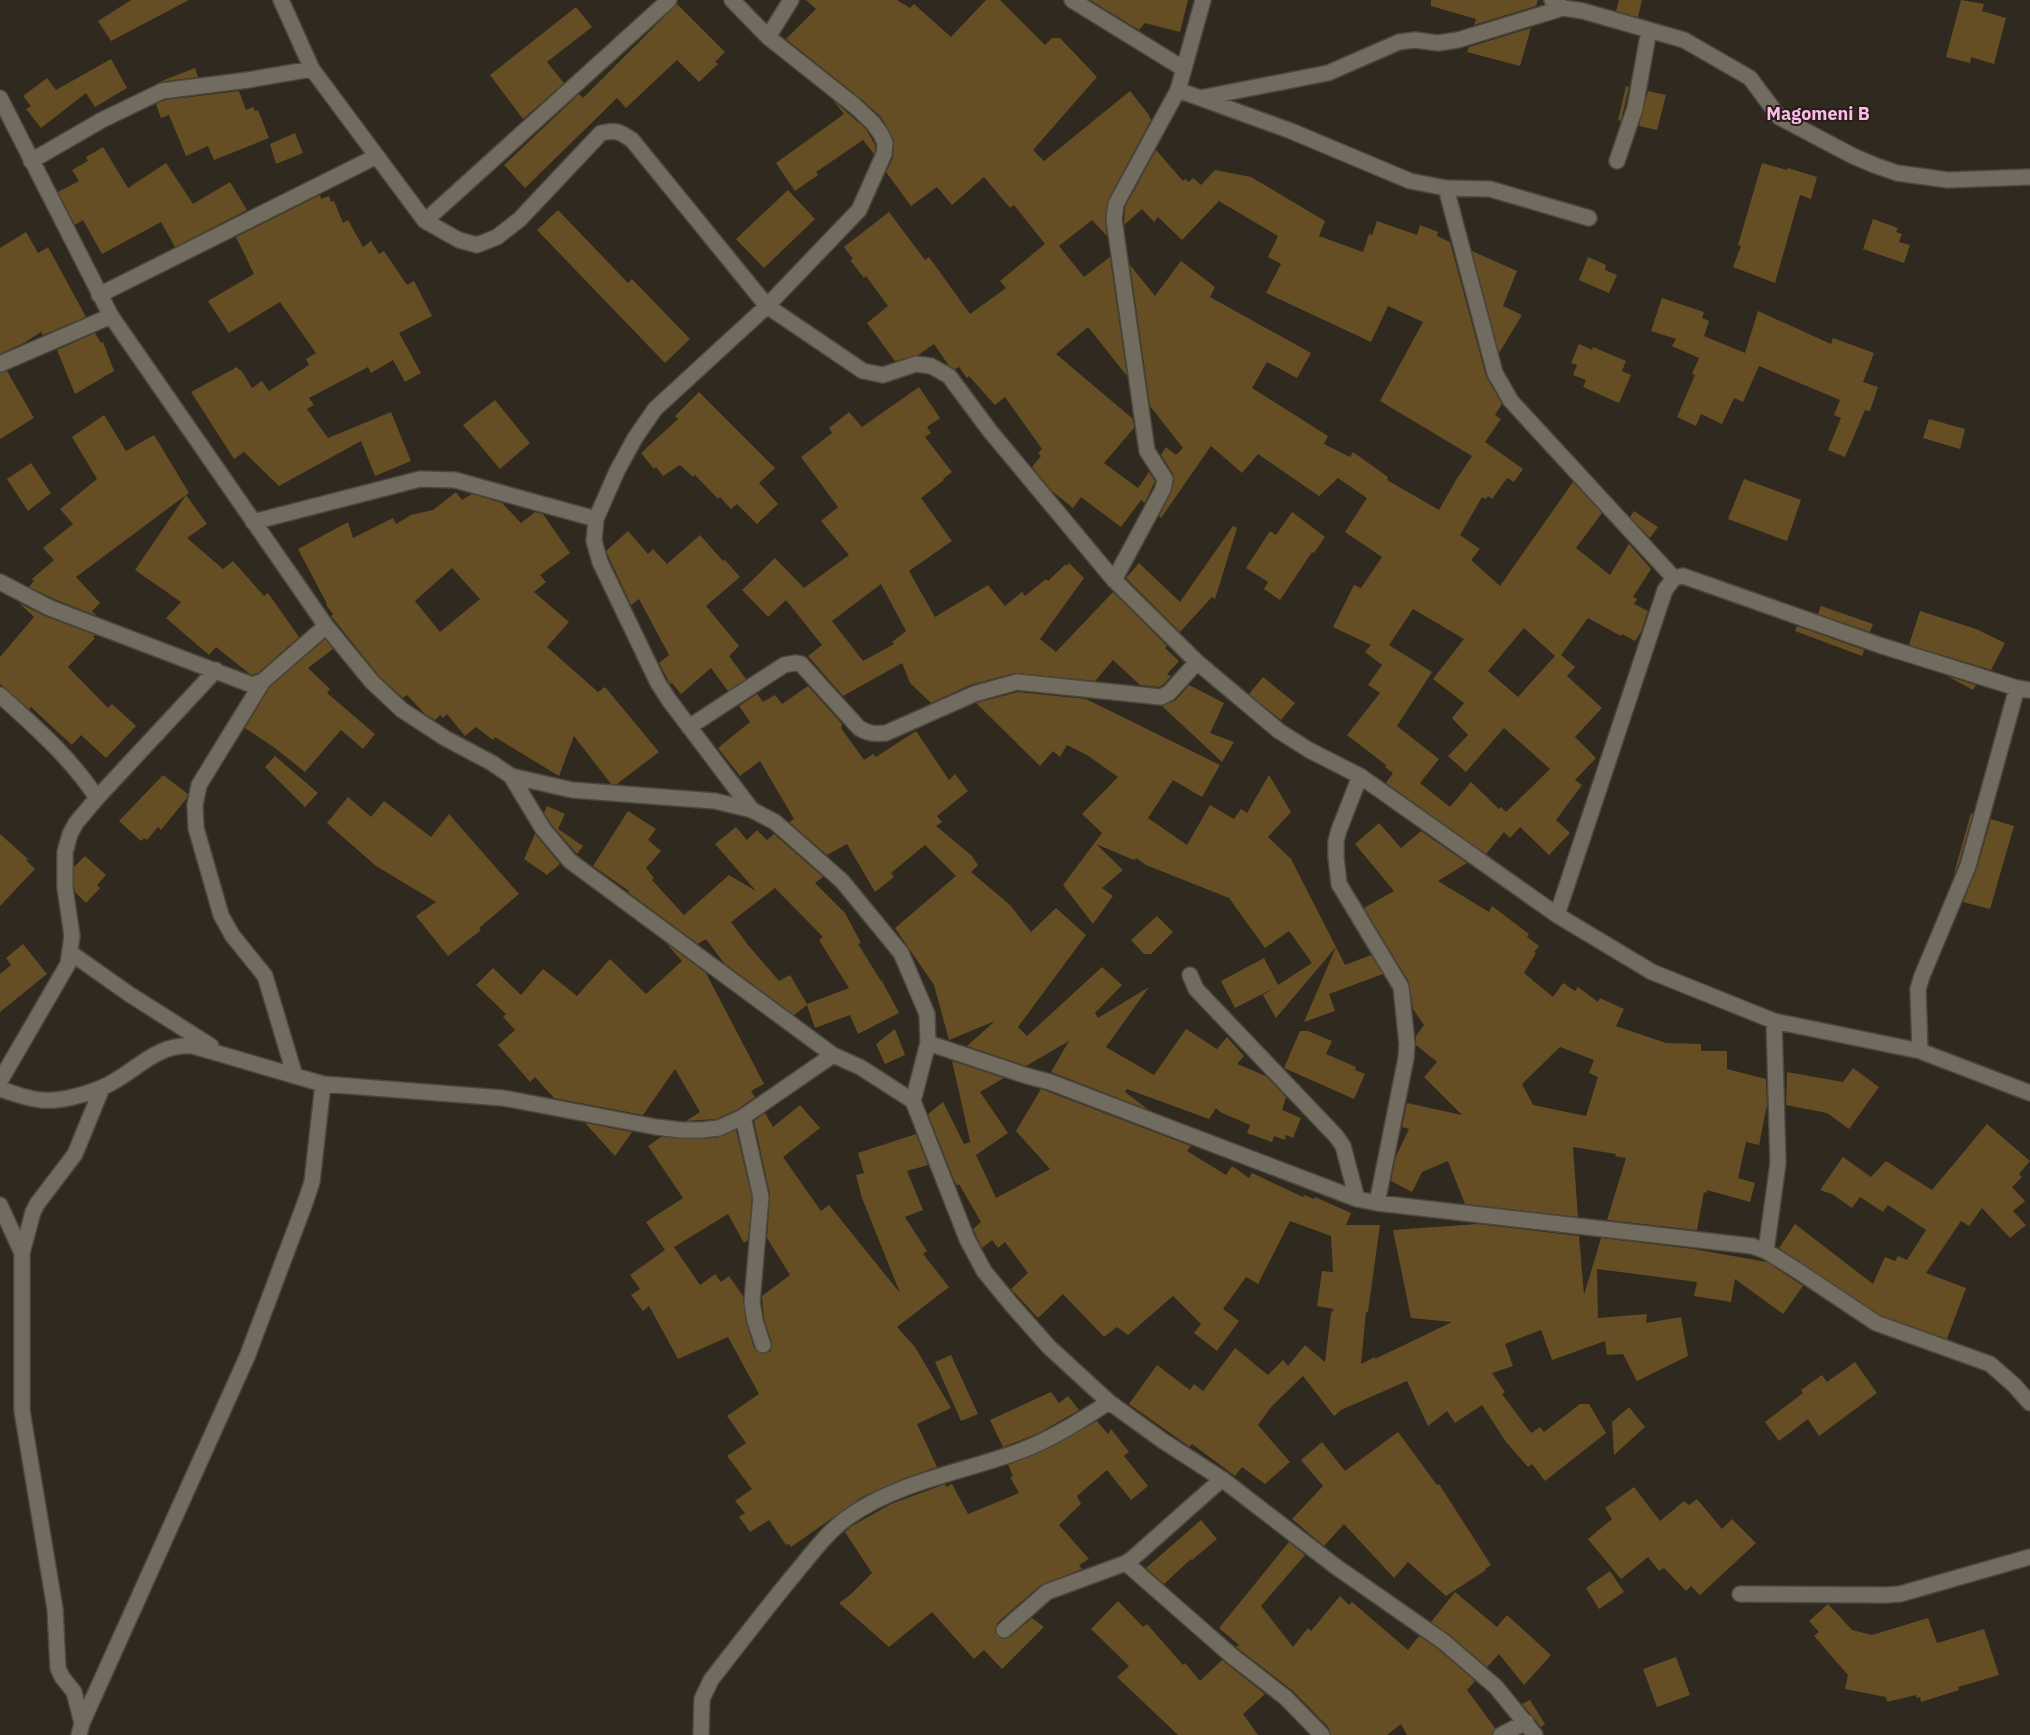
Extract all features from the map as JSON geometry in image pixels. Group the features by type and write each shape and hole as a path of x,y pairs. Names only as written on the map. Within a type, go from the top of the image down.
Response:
{"street":[{"path":"281,0 312,68 425,221 458,240 477,244 497,237 520,219 601,133 613,130 622,133 632,140 767,306 863,371 882,375 916,364 931,366 949,376 990,432 1114,580 1197,662 1278,731 1309,750 1360,776 1557,915 1652,972 1774,1021 1920,1051 2030,1093"},
{"path":"425,221 669,0"},
{"path":"732,0 768,37 855,106 881,134 885,143 884,154 859,210 767,306 655,409 635,438 617,471 596,520 594,541 600,562 658,684 752,810"},
{"path":"768,37 792,0"},
{"path":"1072,0 1184,69"},
{"path":"1114,580 1163,489 1165,479 1147,451 1114,219 1116,204 1178,90 1203,0"},
{"path":"1199,98 1328,73 1399,42 1415,40 1438,43 1458,40 1558,4 1684,40 1750,78 1758,86 1779,117 1874,165 1897,173 1948,180 2030,177"},
{"path":"1617,161 1635,108 1649,30"},
{"path":"32,161 102,120 162,91 248,80 312,68"},
{"path":"1178,90 1291,131 1410,181 1446,188 1490,189 1589,218"},
{"path":"0,98 111,316 326,626 372,682 402,710 445,738 492,763 511,776 572,790 715,801 752,810 775,822 842,881 901,953 927,1014 928,1043 913,1101 967,1239 984,1271 1049,1348 1109,1402 1163,1441 1222,1479 1336,1566 1444,1642 1496,1688 1535,1735"},
{"path":"99,294 377,156"},
{"path":"1446,188 1495,373 1500,383 1511,401 1674,578"},
{"path":"0,364 111,316"},
{"path":"253,522 420,479 455,480 596,520"},
{"path":"1557,915 1665,590 1674,578 1683,576 1879,645 2024,689 1968,866 1918,989 1920,1051"},
{"path":"0,582 50,608 252,685 263,682"},
{"path":"295,1076 265,976 232,935 221,915 196,828 195,805 199,785 263,682 326,626"},
{"path":"689,727 784,665 790,663 801,664 859,728 868,734 875,734 886,733 974,694 1017,682 1161,697 1169,693 1197,662"},
{"path":"0,1081 68,964 72,936 65,888 65,852 70,834 76,823 97,798 216,670"},
{"path":"0,695 48,739 85,779 97,798"},
{"path":"511,776 543,829 570,861 833,1055 860,1067 913,1101"},
{"path":"1360,776 1336,841 1339,884 1401,987 1407,1044 1406,1058 1377,1203"},
{"path":"71,953 136,999 225,1055"},
{"path":"1190,975 1196,989 1336,1136 1343,1146 1357,1199"},
{"path":"1766,1252 1778,1162 1774,1021"},
{"path":"928,1043 1050,1082 1357,1199 1377,1203 1752,1246 1795,1268 1876,1323 1990,1364 2014,1385 2030,1403"},
{"path":"0,1089 40,1100 58,1099 102,1088 168,1047 180,1045 193,1046 323,1084 503,1098 680,1130 702,1130 719,1128 743,1117 833,1055"},
{"path":"80,1729 250,1348 312,1182 323,1084"},
{"path":"80,1729 74,1692 62,1677 58,1668 55,1609 22,1411 22,1253 32,1212 75,1154 102,1088"},
{"path":"743,1117 761,1197 752,1302 755,1321 763,1345"},
{"path":"0,1205 22,1253"},
{"path":"701,1735 702,1699 711,1680 810,1555 833,1530 848,1518 896,1492 1020,1451 1063,1432 1109,1402"},
{"path":"1004,1630 1036,1601 1055,1588 1126,1562 1138,1554 1222,1479"},
{"path":"1740,1594 1900,1594 2030,1557"},
{"path":"1126,1562 1232,1656 1286,1698 1322,1735"},
{"path":"1501,1735 1526,1722"}],"building":[{"path":"131,0 189,0 111,41 98,21"},
{"path":"806,0 897,0 910,8 914,4 951,37 986,0 1000,0 1045,45 1052,38 1060,38 1097,77 1033,150 1044,161 1130,91 1149,115 1151,120 1108,200 1105,218 1107,236 1092,220 1059,246 1084,277 1110,257 1127,376 1088,327 1056,354 1133,419 1134,428 1104,463 1138,488 1149,472 1155,481 1145,503 1141,500 1121,527 1081,497 1073,508 1052,491 1032,467 1041,456 1038,453 1042,449 1005,397 995,405 969,376 967,378 959,367 955,369 949,366 934,344 918,355 895,361 867,323 888,306 866,276 864,278 850,260 853,259 844,247 889,212 925,260 929,257 970,314 1006,288 1000,281 1045,244 1014,205 1010,208 984,177 952,205 937,187 911,206 886,172 893,158 894,143 881,117 786,39 816,9"},
{"path":"1090,0 1188,0 1180,32 1145,23 1139,30"},
{"path":"1431,0 1538,0 1536,6 1474,25 1476,19 1431,6"},
{"path":"1619,0 1642,0 1638,17 1616,11"},
{"path":"1961,0 1984,4 1982,11 2006,18 1994,64 1971,57 1970,63 1946,57"},
{"path":"677,4 725,52 715,62 718,64 699,82 677,60 626,108 617,98 525,188 504,165 579,94 583,98"},
{"path":"576,7 592,27 547,62 564,83 523,119 490,75"},
{"path":"1531,28 1520,66 1467,52 1469,47"},
{"path":"111,59 127,88 95,107 86,93 41,128 26,109 31,106 23,96 47,78 56,90"},
{"path":"195,68 198,77 159,82"},
{"path":"1626,86 1629,87 1621,121 1618,120"},
{"path":"239,91 246,110 253,107 255,111 258,110 269,138 214,160 208,146 186,156 169,115 161,118 156,104 165,100"},
{"path":"1648,91 1666,95 1657,130 1639,126"},
{"path":"833,100 866,129 875,145 875,152 874,154 863,140 816,172 818,175 795,191 776,163 844,114"},
{"path":"295,133 303,153 276,164 270,144"},
{"path":"103,147 128,188 166,163 193,204 230,182 247,210 175,247 161,222 102,254 83,220 75,225 58,192 79,181 72,170 88,161 86,157"},
{"path":"1156,150 1183,181 1185,179 1189,182 1193,178 1201,185 1215,170 1251,177 1325,221 1319,236 1363,252 1369,234 1372,235 1377,221 1417,235 1420,225 1438,232 1437,236 1450,242 1486,376 1502,404 1495,415 1501,419 1485,442 1523,469 1514,482 1507,478 1492,499 1488,496 1486,499 1482,497 1460,535 1480,549 1471,560 1500,586 1573,482 1602,513 1576,548 1610,575 1629,544 1651,569 1633,597 1637,599 1634,604 1648,611 1641,632 1635,641 1622,634 1621,636 1588,618 1561,655 1575,667 1567,676 1602,708 1575,737 1596,758 1575,780 1582,785 1556,820 1570,833 1549,855 1520,827 1510,838 1504,832 1486,854 1386,783 1393,773 1385,767 1386,765 1347,735 1380,693 1368,685 1382,665 1365,652 1371,645 1333,627 1354,585 1361,588 1382,557 1345,532 1367,498 1338,478 1319,496 1258,454 1242,473 1211,446 1161,518 1159,516 1171,493 1174,481 1173,474 1161,455 1166,447 1176,455 1183,448 1150,406 1130,265 1155,296 1181,261 1215,287 1210,297 1311,353 1297,378 1267,362 1252,388 1328,436 1324,444 1350,457 1353,452 1388,477 1387,480 1439,510 1472,456 1380,401 1423,322 1388,306 1371,342 1266,293 1281,264 1268,257 1278,236 1219,201 1182,240 1158,217 1154,222 1142,209 1124,225 1125,207","holes":["1413,609 1464,639 1433,679 1464,703 1452,718 1468,735 1448,756 1466,772 1504,728 1550,769 1506,812 1501,807 1499,809 1471,782 1450,807 1420,783 1439,759 1397,726 1432,672 1389,645","1524,628 1555,656 1518,697 1488,671"]},
{"path":"1762,163 1787,170 1788,168 1817,177 1811,199 1800,195 1775,283 1733,267 1741,246 1738,245"},
{"path":"788,190 815,219 764,268 736,239"},
{"path":"320,195 321,199 329,196 331,202 334,201 343,223 348,220 363,247 371,241 379,254 384,251 407,285 414,281 432,316 399,333 421,373 405,382 393,360 371,373 368,367 309,398 314,405 307,409 328,438 391,412 411,461 375,476 361,441 279,486 244,452 234,459 191,392 237,367 241,370 252,388 262,381 269,391 309,365 306,359 316,353 280,302 229,333 208,301 254,274 236,237"},
{"path":"558,210 628,283 632,279 690,339 665,363 537,230"},
{"path":"1873,219 1898,228 1896,232 1902,234 1899,242 1910,245 1904,263 1863,249"},
{"path":"26,232 38,253 48,247 86,317 43,335 41,332 24,343 0,354 0,248"},
{"path":"1472,251 1517,271 1503,306 1522,315 1499,353"},
{"path":"1588,257 1606,265 1605,270 1617,275 1609,293 1579,280"},
{"path":"1662,298 1704,312 1702,318 1709,321 1704,336 1745,353 1758,311 1831,344 1833,338 1874,353 1863,382 1878,387 1870,411 1865,410 1845,457 1828,450 1841,418 1834,415 1840,400 1759,366 1743,402 1734,398 1722,424 1701,414 1696,426 1677,417 1695,375 1692,374 1699,358 1672,346 1676,339 1651,331"},
{"path":"95,333 101,343 103,342 114,371 75,394 57,350"},
{"path":"1579,344 1592,350 1593,347 1626,361 1622,371 1631,375 1619,403 1583,387 1586,380 1573,375 1577,365 1571,363"},
{"path":"7,371 34,418 0,439 0,373"},
{"path":"919,387 940,418 927,427 931,433 925,437 952,472 921,498 952,541 909,571 935,617 988,585 1005,606 1022,592 1025,596 1046,579 1048,581 1069,563 1084,578 1040,639 1056,652 1113,592 1167,646 1165,648 1179,661 1167,674 1171,676 1159,687 1140,685 1113,660 1095,681 1015,673 970,685 931,703 910,683 902,663 843,696 808,656 822,645 786,600 768,617 742,590 775,558 804,588 849,555 821,521 838,507 801,457 832,433 829,428 849,412 862,427","holes":["881,584 906,631 892,642 894,644 863,661 832,621"]},
{"path":"699,392 775,468 759,483 778,504 757,524 737,504 731,509 720,497 718,499 695,475 693,477 680,465 663,476 656,467 654,469 641,453 678,419 675,416"},
{"path":"495,400 530,443 500,469 463,425"},
{"path":"104,415 126,451 154,435 189,493 76,577 100,603 92,611 97,616 29,587 34,581 32,579 54,560 43,548 73,524 60,509 97,479 72,437"},
{"path":"1929,419 1965,429 1960,449 1923,438"},
{"path":"31,463 51,493 28,511 7,479"},
{"path":"1744,479 1801,500 1787,541 1728,519"},
{"path":"456,492 462,500 472,494 502,503 521,523 535,512 543,514 570,553 540,575 546,582 534,592 569,622 547,647 598,692 605,687 659,752 617,784 611,784 574,736 559,776 495,737 493,740 476,727 465,736 447,714 443,718 440,715 435,720 425,714 407,695 403,698 379,676 331,616 333,614 326,605 298,549 348,522 353,538 393,518 396,524 411,515 433,510","holes":["452,568 480,599 440,632 415,601"]},
{"path":"186,495 207,524 187,538 223,569 233,561 264,596 268,593 299,637 258,673 251,675 216,647 209,655 166,618 181,602 135,570"},
{"path":"1634,511 1658,527 1650,538 1630,517"},
{"path":"1292,512 1325,537 1314,553 1312,552 1280,600 1264,589 1268,582 1246,568 1270,531 1276,535"},
{"path":"1233,526 1237,528 1215,599 1212,597 1180,632 1126,578 1139,563 1180,602"},
{"path":"628,531 648,554 653,549 667,564 700,535 740,577 706,606 739,646 729,656 746,679 728,691 711,668 681,694 672,683 670,684 659,663 669,655 639,599 631,605 606,551"},
{"path":"19,603 47,617 95,635 93,637 95,638 68,667 108,708 112,704 136,726 106,758 81,735 72,745 31,707 29,709 0,684 0,657 34,617"},
{"path":"1821,606 1873,624 1870,632 1818,614"},
{"path":"1920,611 1976,629 2005,643 1991,670 1909,645"},
{"path":"1797,626 1864,650 1862,656 1795,631"},
{"path":"325,639 333,649 308,668 330,689 327,693 375,734 363,749 341,730 305,772 275,748 245,728 270,687"},
{"path":"1947,676 1976,685 1973,690"},
{"path":"1263,677 1295,703 1281,720 1249,694"},
{"path":"1189,685 1224,703 1210,733 1234,742 1222,762 1162,706 1176,700"},
{"path":"808,686 842,724 841,728 864,760 873,754 876,757 916,731 949,780 955,774 968,791 937,816 942,822 936,826 971,855 978,865 971,872 1010,905 1031,932 1056,908 1086,935 1018,1027 1027,1036 1102,967 1122,985 1095,1013 1098,1018 1149,987 1106,1047 1154,1075 1186,1029 1217,1049 1227,1037 1244,1056 1237,1064 1266,1076 1286,1097 1282,1110 1301,1118 1293,1138 1286,1135 1285,1140 1274,1136 1272,1142 1247,1133 1250,1125 1220,1112 1216,1108 1209,1119 1127,1089 1125,1092 1149,1110 1051,1072 1069,1041 1026,1066 967,1046 995,1021 949,1040 934,985 895,928 956,876 925,845 891,873 894,877 875,892 847,844 827,855 789,822 794,819 760,761 740,776 718,748 750,722 739,706 757,694 763,702 775,695 782,704"},
{"path":"1018,692 1086,699 1220,765 1202,797 1173,780 1148,818 1187,845 1210,805 1234,819 1241,809 1247,813 1269,775 1291,812 1268,837 1291,859 1336,947 1276,1018 1263,995 1274,988 1235,1008 1221,981 1264,958 1278,985 1312,963 1289,931 1265,948 1229,898 1146,865 1136,858 1134,860 1096,844 1123,870 1102,888 1113,896 1093,924 1063,885 1102,833 1082,814 1118,777 1087,755 1067,745 1060,757 1053,751 1040,766 976,703"},
{"path":"275,756 318,793 305,807 265,767"},
{"path":"163,775 188,794 187,798 161,830 158,827 147,840 144,838 141,841 119,821"},
{"path":"348,797 371,817 384,801 431,837 449,814 519,894 479,928 481,930 448,956 416,916 436,902 376,866 327,823"},
{"path":"547,806 565,814 558,829 583,846 577,854 544,813"},
{"path":"628,811 656,829 648,840 661,851 646,868 654,878 652,880 684,915 729,875 756,891 715,844 736,827 747,840 757,830 767,840 774,834 823,877 815,883 845,913 861,943 858,944 882,981 899,1013 858,1034 850,1015 815,1028 807,1005 794,1015 724,963 706,939 698,944 593,866","holes":["775,888 823,937 819,940 849,988 807,1004 790,975 779,981 731,922"]},
{"path":"1971,813 1973,814 1953,877"},
{"path":"1991,819 2014,826 1990,909 1963,902 1977,868"},
{"path":"1379,823 1401,848 1421,831 1467,863 1438,881 1489,912 1492,906 1529,934 1527,937 1539,946 1524,973 1553,997 1563,983 1575,991 1578,987 1598,1002 1600,998 1624,1009 1616,1026 1666,1043 1701,1044 1701,1051 1727,1051 1727,1069 1766,1079 1767,1105 1759,1145 1746,1142 1738,1178 1755,1183 1750,1202 1707,1190 1707,1193 1704,1192 1697,1230 1607,1220 1626,1158 1615,1156 1616,1154 1573,1147 1578,1217 1465,1204 1448,1161 1422,1172 1412,1192 1391,1181 1396,1156 1409,1129 1402,1127 1407,1103 1462,1115 1424,1077 1437,1062 1416,1045 1416,1036 1424,1025 1413,1009 1409,982 1364,908 1394,891 1355,844","holes":["1560,1047 1594,1060 1589,1073 1598,1077 1586,1116 1533,1105 1522,1084"]},
{"path":"0,834 28,859 26,860 35,869 0,906"},
{"path":"535,834 560,864 547,875 524,859"},
{"path":"85,856 106,875 97,885 100,888 86,903 75,892 74,887 74,867"},
{"path":"1157,916 1173,932 1151,954 1144,954 1131,940"},
{"path":"666,943 706,973 764,1084 751,1091 755,1097 738,1109 716,1119 686,1121 700,1112 675,1069 643,1115 554,1098 535,1077 530,1082 498,1045 515,1030 503,1017 506,1014 476,985 493,968 521,995 543,969 577,996 610,959 646,994 682,961"},
{"path":"23,944 47,974 0,1012 0,974 11,965 6,958"},
{"path":"1336,947 1345,965 1371,955 1383,974 1329,994 1335,1011 1304,1022"},
{"path":"895,1029 905,1055 885,1064 876,1044"},
{"path":"1300,1031 1308,1031 1332,1041 1326,1054 1356,1067 1355,1070 1365,1074 1354,1099 1284,1068"},
{"path":"952,1061 1004,1078 980,1092 1008,1133 976,1155 996,1198 1050,1169 1016,1131 1041,1089 1191,1146 1187,1151 1226,1175 1232,1166 1249,1178 1252,1173 1303,1197 1304,1195 1314,1199 1315,1197 1351,1213 1346,1225 1380,1225 1368,1312 1366,1312 1361,1364 1452,1322 1411,1318 1393,1230 1478,1224 1579,1236 1584,1295 1601,1238 1693,1249 1767,1262 1803,1286 1783,1314 1735,1279 1731,1302 1694,1296 1697,1282 1597,1269 1598,1318 1647,1314 1646,1323 1681,1317 1688,1356 1637,1381 1623,1354 1607,1355 1605,1341 1552,1360 1541,1330 1505,1344 1513,1366 1492,1373 1505,1392 1502,1394 1531,1433 1540,1427 1544,1432 1580,1404 1589,1404 1606,1433 1545,1481 1532,1464 1528,1467 1506,1442 1482,1405 1455,1423 1447,1411 1428,1426 1407,1381 1341,1410 1334,1416 1303,1376 1272,1406 1258,1425 1290,1462 1265,1484 1242,1467 1235,1476 1192,1444 1190,1447 1129,1404 1157,1365 1190,1390 1194,1384 1203,1391 1235,1348 1268,1375 1283,1360 1288,1366 1305,1345 1325,1362 1331,1313 1334,1309 1317,1306 1322,1271 1333,1272 1331,1236 1290,1221 1258,1284 1246,1277 1223,1309 1239,1321 1217,1351 1194,1333 1201,1324 1173,1296 1128,1335 1117,1327 1104,1337 1063,1294 1038,1318 1011,1289 1028,1273 1005,1242 998,1248 992,1240 982,1248 973,1229 981,1222 959,1184 957,1186 954,1180 928,1114 943,1102 964,1144 970,1142 971,1145"},
{"path":"1853,1068 1879,1087 1849,1129 1827,1113 1786,1105 1787,1072 1843,1082"},
{"path":"800,1105 820,1128 783,1157 821,1211 829,1205 900,1293 862,1198 856,1175 864,1173 858,1153 916,1134 928,1165 907,1171 923,1210 905,1217 927,1251 923,1254 949,1287 897,1327 915,1347 951,1408 917,1424 937,1467 905,1478 862,1497 791,1547 789,1544 786,1545 769,1520 750,1532 739,1517 745,1513 735,1501 752,1489 727,1456 746,1443 727,1416 759,1394 728,1337 678,1359 649,1306 643,1311 631,1295 640,1289 630,1275 665,1250 646,1222 683,1198 648,1146 661,1137 703,1139 720,1137 736,1130 752,1198 748,1240 744,1243 728,1214 674,1247 700,1285 715,1274 721,1282 729,1276 743,1296 746,1322 754,1348 762,1354 770,1352 772,1343 764,1319 762,1296 790,1275 767,1238 770,1195 754,1121 765,1113 773,1127"},
{"path":"585,1123 632,1132 615,1156"},
{"path":"1987,1124 2030,1161 2019,1174 2022,1177 2012,1187 2025,1201 2013,1211 2026,1225 2010,1238 1982,1208 1969,1226 1961,1221 1926,1273 1966,1288 1947,1339 1880,1315 1779,1248 1795,1224 1873,1284 1885,1257 1895,1261 1898,1256 1907,1260 1926,1230 1888,1205 1883,1212 1860,1197 1852,1208 1832,1194 1820,1190 1843,1157 1871,1177 1886,1161 1932,1190"},
{"path":"951,1355 978,1414 961,1421 935,1362"},
{"path":"1855,1362 1877,1393 1819,1436 1808,1419 1779,1441 1765,1422 1803,1393 1801,1390 1822,1375 1827,1382"},
{"path":"1051,1392 1059,1403 1068,1396 1079,1410 1039,1433 1003,1447 990,1420"},
{"path":"1629,1407 1645,1427 1614,1455 1612,1422"},
{"path":"1097,1421 1108,1434 1111,1429 1129,1452 1124,1456 1148,1486 1131,1500 1107,1470 1077,1496 1081,1504 1059,1525 1089,1559 1079,1565 1082,1569 1041,1585 997,1623 995,1632 1002,1639 1010,1637 1032,1618 1044,1627 1002,1669 984,1650 974,1659 932,1612 889,1647 839,1603 872,1573 845,1532 852,1526 891,1504 945,1484 946,1487 952,1484 968,1514 1019,1493 1010,1477 1013,1476 1008,1465 1047,1449"},
{"path":"1398,1432 1437,1485 1439,1484 1491,1565 1446,1596 1408,1562 1394,1578 1344,1524 1324,1546 1292,1519 1323,1486 1301,1460 1322,1442 1345,1471"},
{"path":"1634,1487 1660,1521 1684,1501 1689,1505 1697,1499 1722,1529 1732,1519 1756,1543 1700,1595 1691,1586 1686,1591 1664,1568 1659,1571 1648,1557 1621,1579 1588,1539 1612,1519 1605,1508"},
{"path":"1201,1520 1217,1539 1191,1559 1164,1584 1146,1568"},
{"path":"1289,1542 1305,1555 1261,1606 1293,1647 1308,1628 1311,1631 1340,1596 1349,1605 1352,1602 1408,1650 1419,1636 1438,1649 1475,1681 1467,1690 1495,1728 1492,1735 1407,1735 1401,1724 1387,1735 1331,1735 1329,1728 1293,1691 1236,1647 1239,1645 1219,1628"},
{"path":"1610,1571 1624,1592 1599,1609 1586,1588"},
{"path":"1455,1592 1497,1627 1507,1615 1551,1655 1524,1685 1499,1654 1487,1667 1450,1635 1431,1622"},
{"path":"1118,1601 1143,1627 1147,1624 1183,1665 1185,1663 1200,1681 1222,1660 1265,1694 1243,1714 1258,1735 1178,1735 1117,1677 1129,1666 1091,1629"},
{"path":"1828,1604 1852,1630 1872,1635 1928,1618 1937,1643 1984,1629 1999,1675 1958,1687 1959,1690 1921,1702 1920,1697 1917,1698 1916,1695 1887,1702 1886,1697 1845,1689 1848,1675 1814,1636 1819,1632 1809,1621"},
{"path":"1676,1657 1690,1695 1657,1707 1643,1669"},
{"path":"1530,1700 1545,1724 1541,1727 1522,1704"}],"district":[{"name":"Magomeni B","path":"1818,114"}]}
